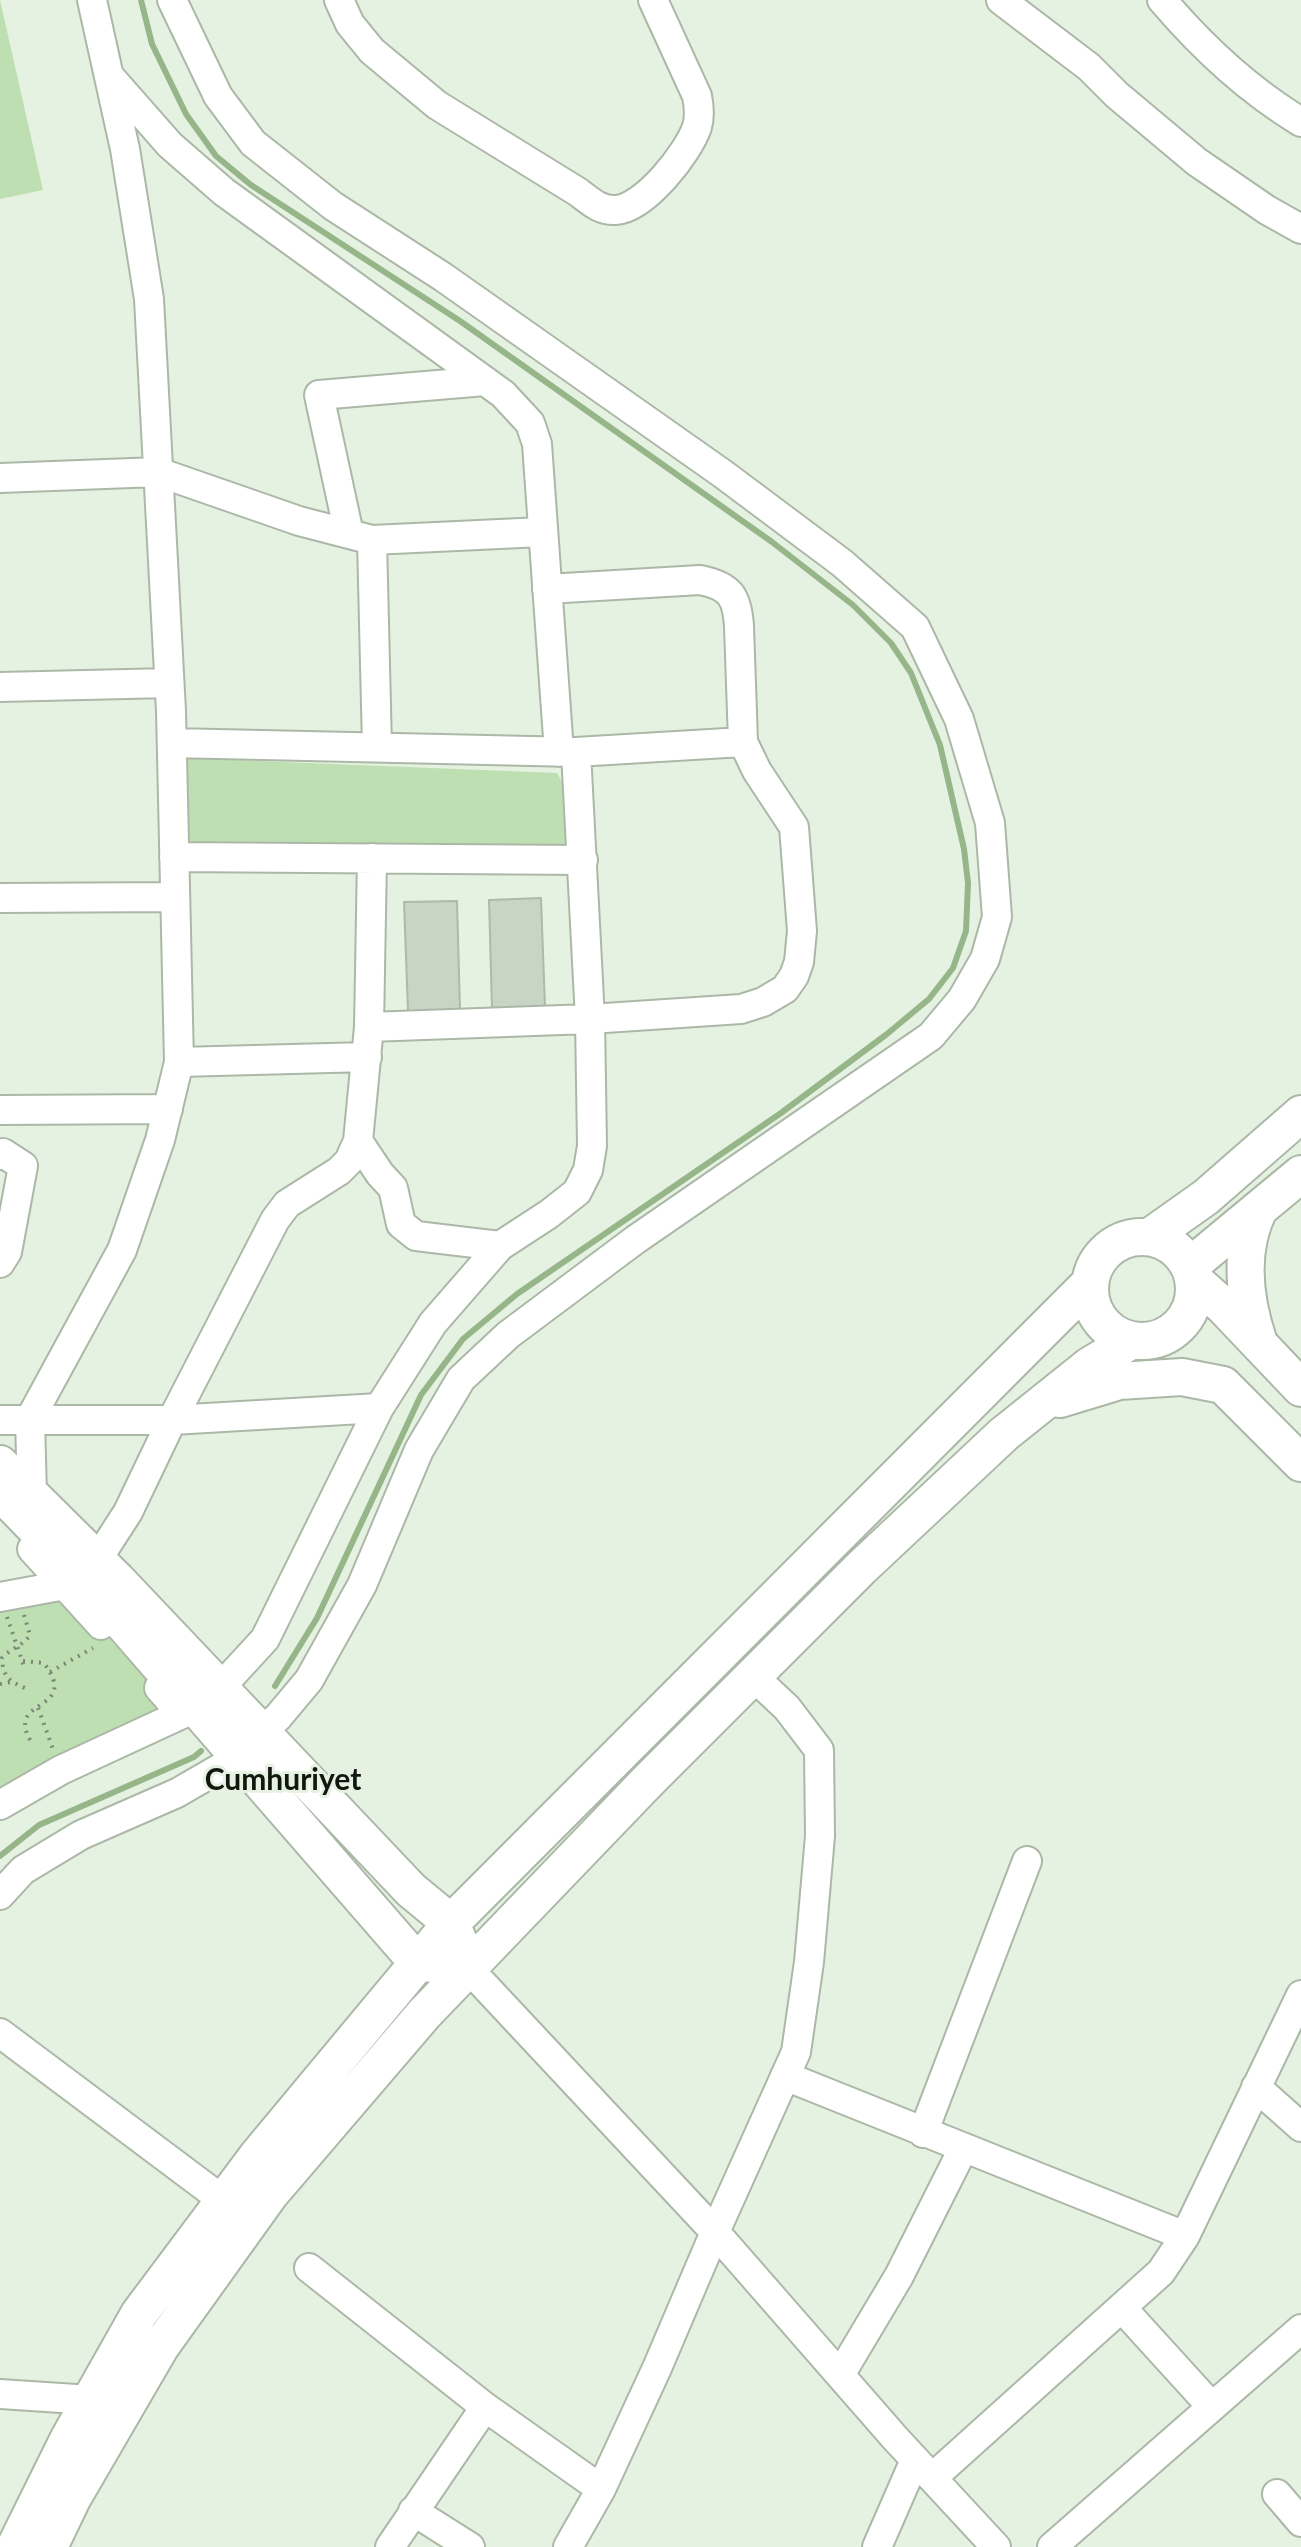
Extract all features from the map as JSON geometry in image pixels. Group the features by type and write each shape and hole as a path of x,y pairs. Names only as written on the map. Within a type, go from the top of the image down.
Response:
{"main road":[{"path":"1151,1236 1206,1197 1301,1114"},
{"path":"1192,1274 1259,1209 1301,1174"},
{"path":"1259,1209 1246,1246 1247,1309 1259,1345"},
{"path":"1301,1388 1192,1274 1181,1252 1167,1242 1151,1236 1134,1236 1104,1252 1090,1283 1091,1299 1105,1326 1117,1335 1144,1340 1223,1385 1301,1463"},
{"path":"49,2547 72,2499 161,2346 270,2194 424,2014 753,1676 1004,1434 1089,1366 1144,1340 1169,1334 1190,1311 1194,1297 1192,1274"},
{"path":"15,2547 139,2314 224,2201 417,1962 451,1923 1090,1283"},
{"path":"1043,1403 1119,1381 1182,1377 1223,1385"},
{"path":"0,1464 16,1494 78,1572 200,1705 249,1743 451,1923 468,1968"},
{"path":"16,1494 97,1560 200,1705"},
{"path":"249,1743 417,1962 468,1968"}],"street":[{"path":"16,1494 30,1419 122,1250 160,1140 179,1062 172,743 149,299 125,149 92,0"},
{"path":"0,1895 23,1870 34,1863 81,1835 177,1793 222,1767 249,1743 309,1680 362,1585 419,1450 461,1379 508,1335 635,1240 931,1036 962,999 985,959 997,917 990,823 959,719 915,627 842,563 723,474 443,277 333,206 253,143 218,96 172,0"},
{"path":"339,0 350,24 372,51 437,105 578,192 598,208 618,210 634,203 673,169 698,119 697,96 653,0"},
{"path":"1001,0 1089,67 1117,95 1197,162 1267,210 1301,229"},
{"path":"1162,0 1204,46 1259,93 1301,122"},
{"path":"0,1805 61,1770 200,1705 265,1639 379,1408 433,1323 500,1246 577,1192 588,1170 592,1146 583,860 547,589 537,444 530,423 503,394 224,192 170,145 108,74"},
{"path":"377,747 361,537 319,395 485,381"},
{"path":"0,478 158,472 299,521 361,537 542,532"},
{"path":"369,1027 590,1019 741,1009 763,1002 785,989 794,976 799,962 802,931 794,827 757,771 743,742 738,607 731,594 717,584 700,580 547,589"},
{"path":"0,687 169,683"},
{"path":"172,743 568,752 743,742"},
{"path":"174,857 583,860"},
{"path":"97,1560 128,1512 275,1220 287,1204 339,1171 349,1161 358,1141 369,1027 372,858"},
{"path":"0,898 175,897"},
{"path":"179,1062 367,1057"},
{"path":"0,1110 168,1109"},
{"path":"358,1141 393,1188 401,1224 406,1231 416,1236 500,1246"},
{"path":"0,1155 3,1153 23,1166 7,1252 0,1263"},
{"path":"0,1420 172,1420 379,1408"},
{"path":"0,1513 112,1637 200,1705"},
{"path":"6,1606 65,1585"},
{"path":"568,2547 601,2489 657,2368 796,2052 809,1962 820,1836 819,1750 787,1708 753,1676"},
{"path":"923,2133 1027,1861"},
{"path":"468,1968 715,2232 996,2547"},
{"path":"877,2547 924,2469 1122,2308 1161,2272 1185,2236 1301,1995"},
{"path":"4,2046 224,2201"},
{"path":"785,2076 1185,2236"},
{"path":"1256,2087 1301,2127"},
{"path":"840,2375 899,2276 963,2149"},
{"path":"309,2268 485,2407 601,2489"},
{"path":"1122,2308 1212,2407"},
{"path":"1052,2547 1301,2329"},
{"path":"0,2394 91,2400"},
{"path":"390,2547 485,2407"},
{"path":"1277,2494 1301,2522"},
{"path":"413,2511 470,2547"}],"path":[{"path":"6,1606 22,1613 28,1622 30,1635 26,1642 17,1645 2,1658 3,1673 11,1682 25,1688"},
{"path":"6,1606 25,1669"},
{"path":"50,1672 112,1637"},
{"path":"23,1661 44,1663 56,1686 52,1696 29,1712 25,1719 25,1732 32,1743"},
{"path":"0,1684 11,1682"},
{"path":"38,1708 61,1770"}],"green space":[{"path":"0,0 43,190 0,199"},
{"path":"184,758 557,773 564,785 569,842 564,851 201,845 188,840"},
{"path":"63,1587 176,1713 0,1800 0,1597"}],"building":[{"path":"541,898 545,1007 492,1009 489,900"},
{"path":"457,901 460,1010 408,1011 404,902"}],"waterway":[{"path":"141,0 152,44 186,114 216,156 251,185 460,321 772,542 853,605 891,643 911,673 940,745 964,849 968,883 966,931 953,968 929,999 781,1113 517,1294 463,1339 421,1395 317,1618 275,1686"},
{"path":"0,1856 39,1825 194,1757 201,1751"}],"district":[{"name":"Cumhuriyet","path":"283,1780"}]}
